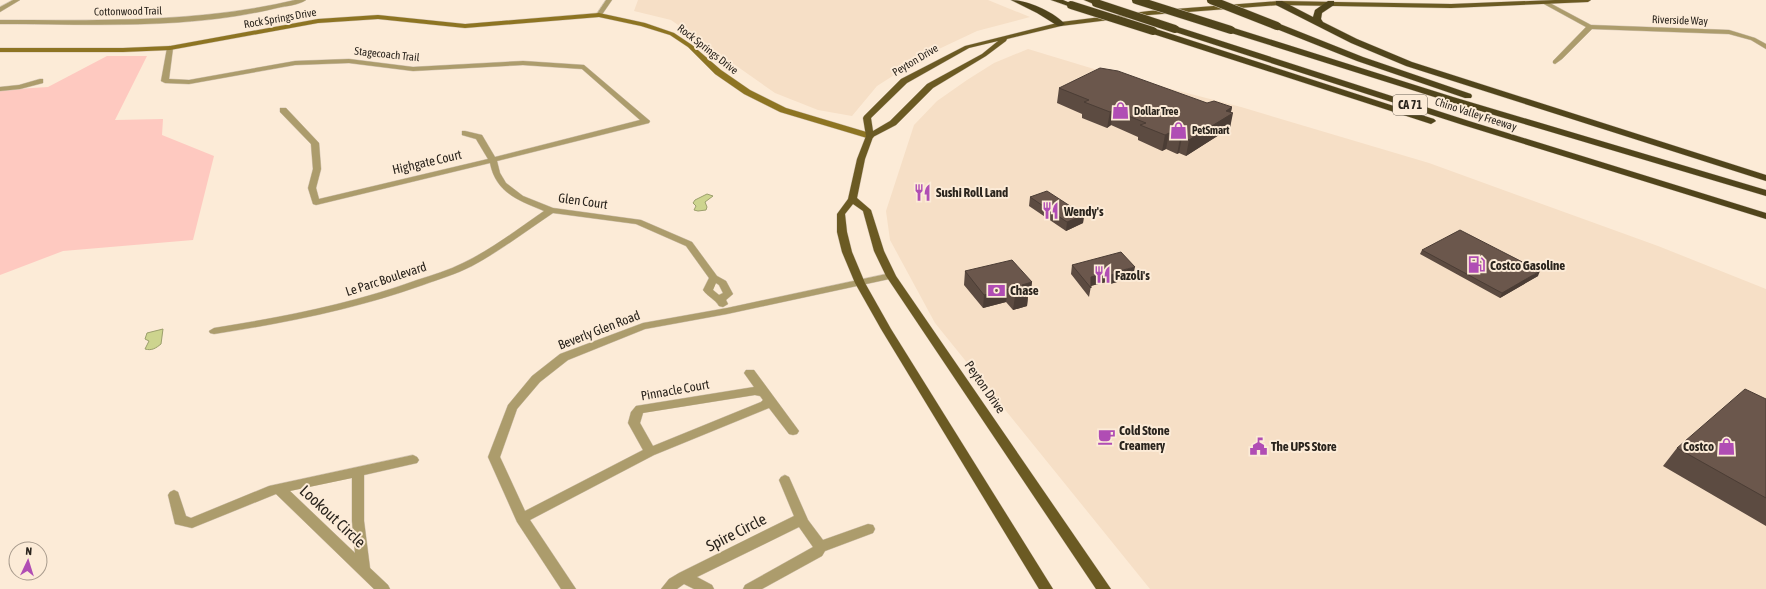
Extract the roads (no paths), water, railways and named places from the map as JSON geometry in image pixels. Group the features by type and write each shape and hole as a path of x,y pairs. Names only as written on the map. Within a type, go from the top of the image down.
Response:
{"highway":[{"path":"1015,0 1040,11 1062,24"},
{"path":"1056,0 1387,107 1646,180"},
{"name":"Chino Valley Freeway","path":"1088,0 1646,180 1766,216"},
{"name":"Chino Valley Freeway","path":"1136,0 1450,99 1766,193"},
{"path":"1211,0 1360,59 1641,155"},
{"path":"1276,2 1366,46 1433,72 1766,178"},
{"path":"1320,24 1317,19 1318,12 1332,3"}],"main road":[{"name":"Peyton Drive","path":"1046,589 886,329 860,282 847,252 842,232 841,214 852,200 861,159 870,136 867,118 904,81 967,47 1062,24 1149,13 1276,2 1451,6 1588,0"},
{"name":"Peyton Drive","path":"870,136 893,123 930,86 984,55 1006,38"},
{"name":"Peyton Drive","path":"852,200 867,210 878,251 891,276 1104,589"}],"street":[{"path":"0,10 17,0"},
{"name":"Cottonwood Trail","path":"0,22 172,20 245,12 304,0"},
{"path":"599,15 609,0"},
{"path":"1546,3 1590,28 1555,62"},
{"name":"Rock Springs Drive","path":"0,50 123,50 170,48 318,21 378,17 465,26 599,15 643,24 672,34 690,46 718,72 747,92 782,110 870,136"},
{"name":"Riverside Way","path":"1590,28 1729,32 1753,39 1766,47"},
{"name":"Stagecoach Trail","path":"170,48 165,81 189,82 295,63 349,60 413,69 524,63 584,67 646,121"},
{"path":"0,89 20,87 40,81"},
{"name":"Highgate Court","path":"283,110 315,143 317,168 312,188 316,202 493,160 646,121"},
{"name":"Glen Court","path":"465,133 479,137 493,160 496,173 503,186 520,198 551,210 638,222 689,244 714,278 708,290 713,296 720,299 727,311"},
{"name":"Le Parc Boulevard","path":"214,331 274,322 353,305 413,285 465,266 490,252 551,210"},
{"name":"Beverly Glen Road","path":"569,589 522,518 494,457 512,408 536,380 564,356 643,326 727,311 891,276"},
{"path":"750,373 793,431"},
{"name":"Pinnacle Court","path":"650,452 634,423 637,412 640,409 755,390 766,396"},
{"path":"522,518 650,452 765,405 766,396"},
{"name":"Lookout Circle","path":"174,495 180,520 192,523 254,497 279,489 413,460"},
{"name":"Lookout Circle","path":"358,472 358,521 363,568"},
{"path":"784,480 803,522 820,547"},
{"name":"Lookout Circle","path":"279,489 363,568 383,589"},
{"name":"Spire Circle","path":"668,589 684,577 796,521 803,522"},
{"path":"750,589 817,552 820,547 868,530"},
{"path":"684,577 707,589"}],"place":[{"name":"Dollar Tree","path":"1121,111"},
{"name":"PetSmart","path":"1179,130"},
{"name":"Sushi Roll Land","path":"923,192"},
{"name":"Wendy's","path":"1051,211"},
{"name":"Costco Gasoline","path":"1477,265"},
{"name":"Fazoli's","path":"1102,275"},
{"name":"Chase","path":"997,290"},
{"name":"Cold Stone Creamery","path":"1106,437"},
{"name":"The UPS Store","path":"1258,446"},
{"name":"Costco","path":"1727,446"}]}
